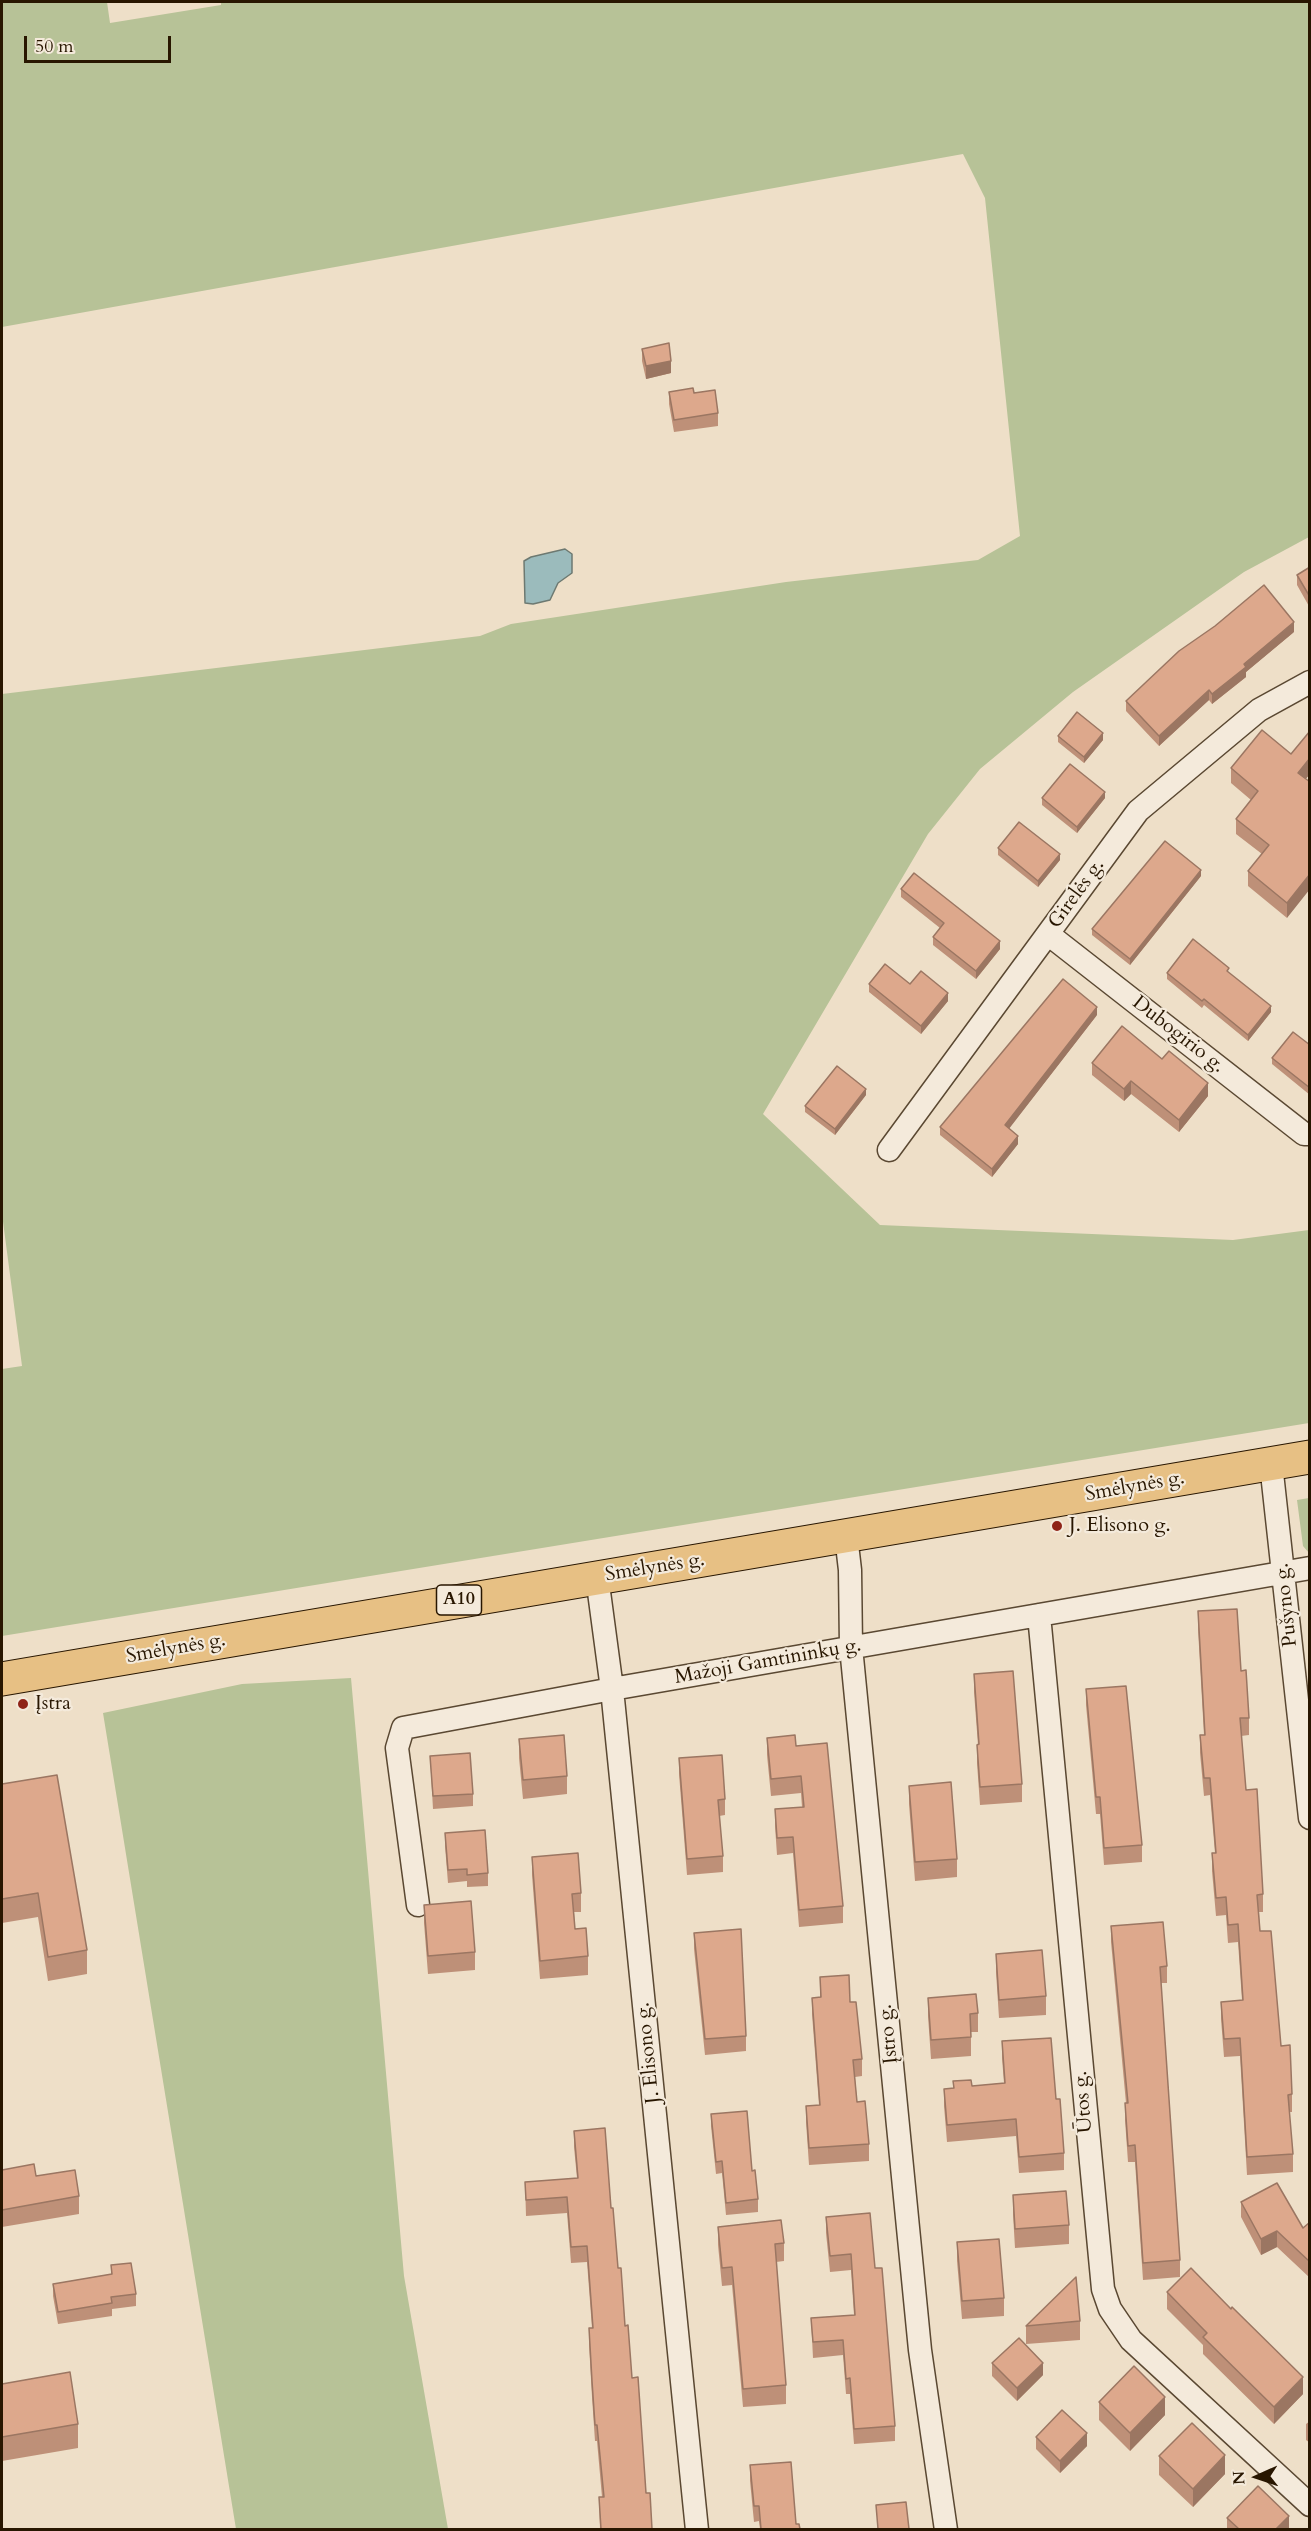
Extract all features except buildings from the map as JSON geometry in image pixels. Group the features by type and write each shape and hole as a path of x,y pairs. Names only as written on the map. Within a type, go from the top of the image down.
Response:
{"highway":[{"name":"Smėlynės g.","path":"2,1679 1310,1457"}],"street":[{"name":"Girelės g.","path":"889,1150 1138,811 1259,710 1310,682"},
{"name":"Dubogirio g.","path":"1048,934 1304,1134 1310,1134"},
{"name":"Pušyno g.","path":"1271,1464 1310,1818"},
{"name":"Įstro g.","path":"846,1536 850,1570 851,1647 920,2350 946,2529"},
{"name":"Mažoji Gamtininkų g.","path":"418,1905 397,1748 403,1728 612,1689 1310,1568"},
{"name":"J. Elisono g.","path":"597,1577 612,1689 697,2529"},
{"name":"Ūtos g.","path":"1039,1615 1103,2289 1110,2309 1131,2340 1310,2505"}],"green space":[{"path":"2,2 107,2 110,23 221,5 221,2 1309,2 1309,537 1244,572 1073,692 980,769 928,834 763,1114 880,1225 1233,1240 1309,1230 1309,1423 2,1636 2,1369 22,1366 2,1214 2,694 480,636 511,624 786,582 978,560 1020,536 985,198 963,154 2,327"},
{"path":"1310,1498 1309,1553 1303,1546 1297,1500"},
{"path":"351,1678 404,2276 448,2529 236,2529 103,1713 242,1684"}],"water":[{"path":"565,549 572,554 572,573 558,583 550,600 533,604 525,603 524,561 531,557"}],"place":[{"name":"J. Elisono g.","path":"1057,1526"},
{"name":"Įstra","path":"23,1704"}]}
